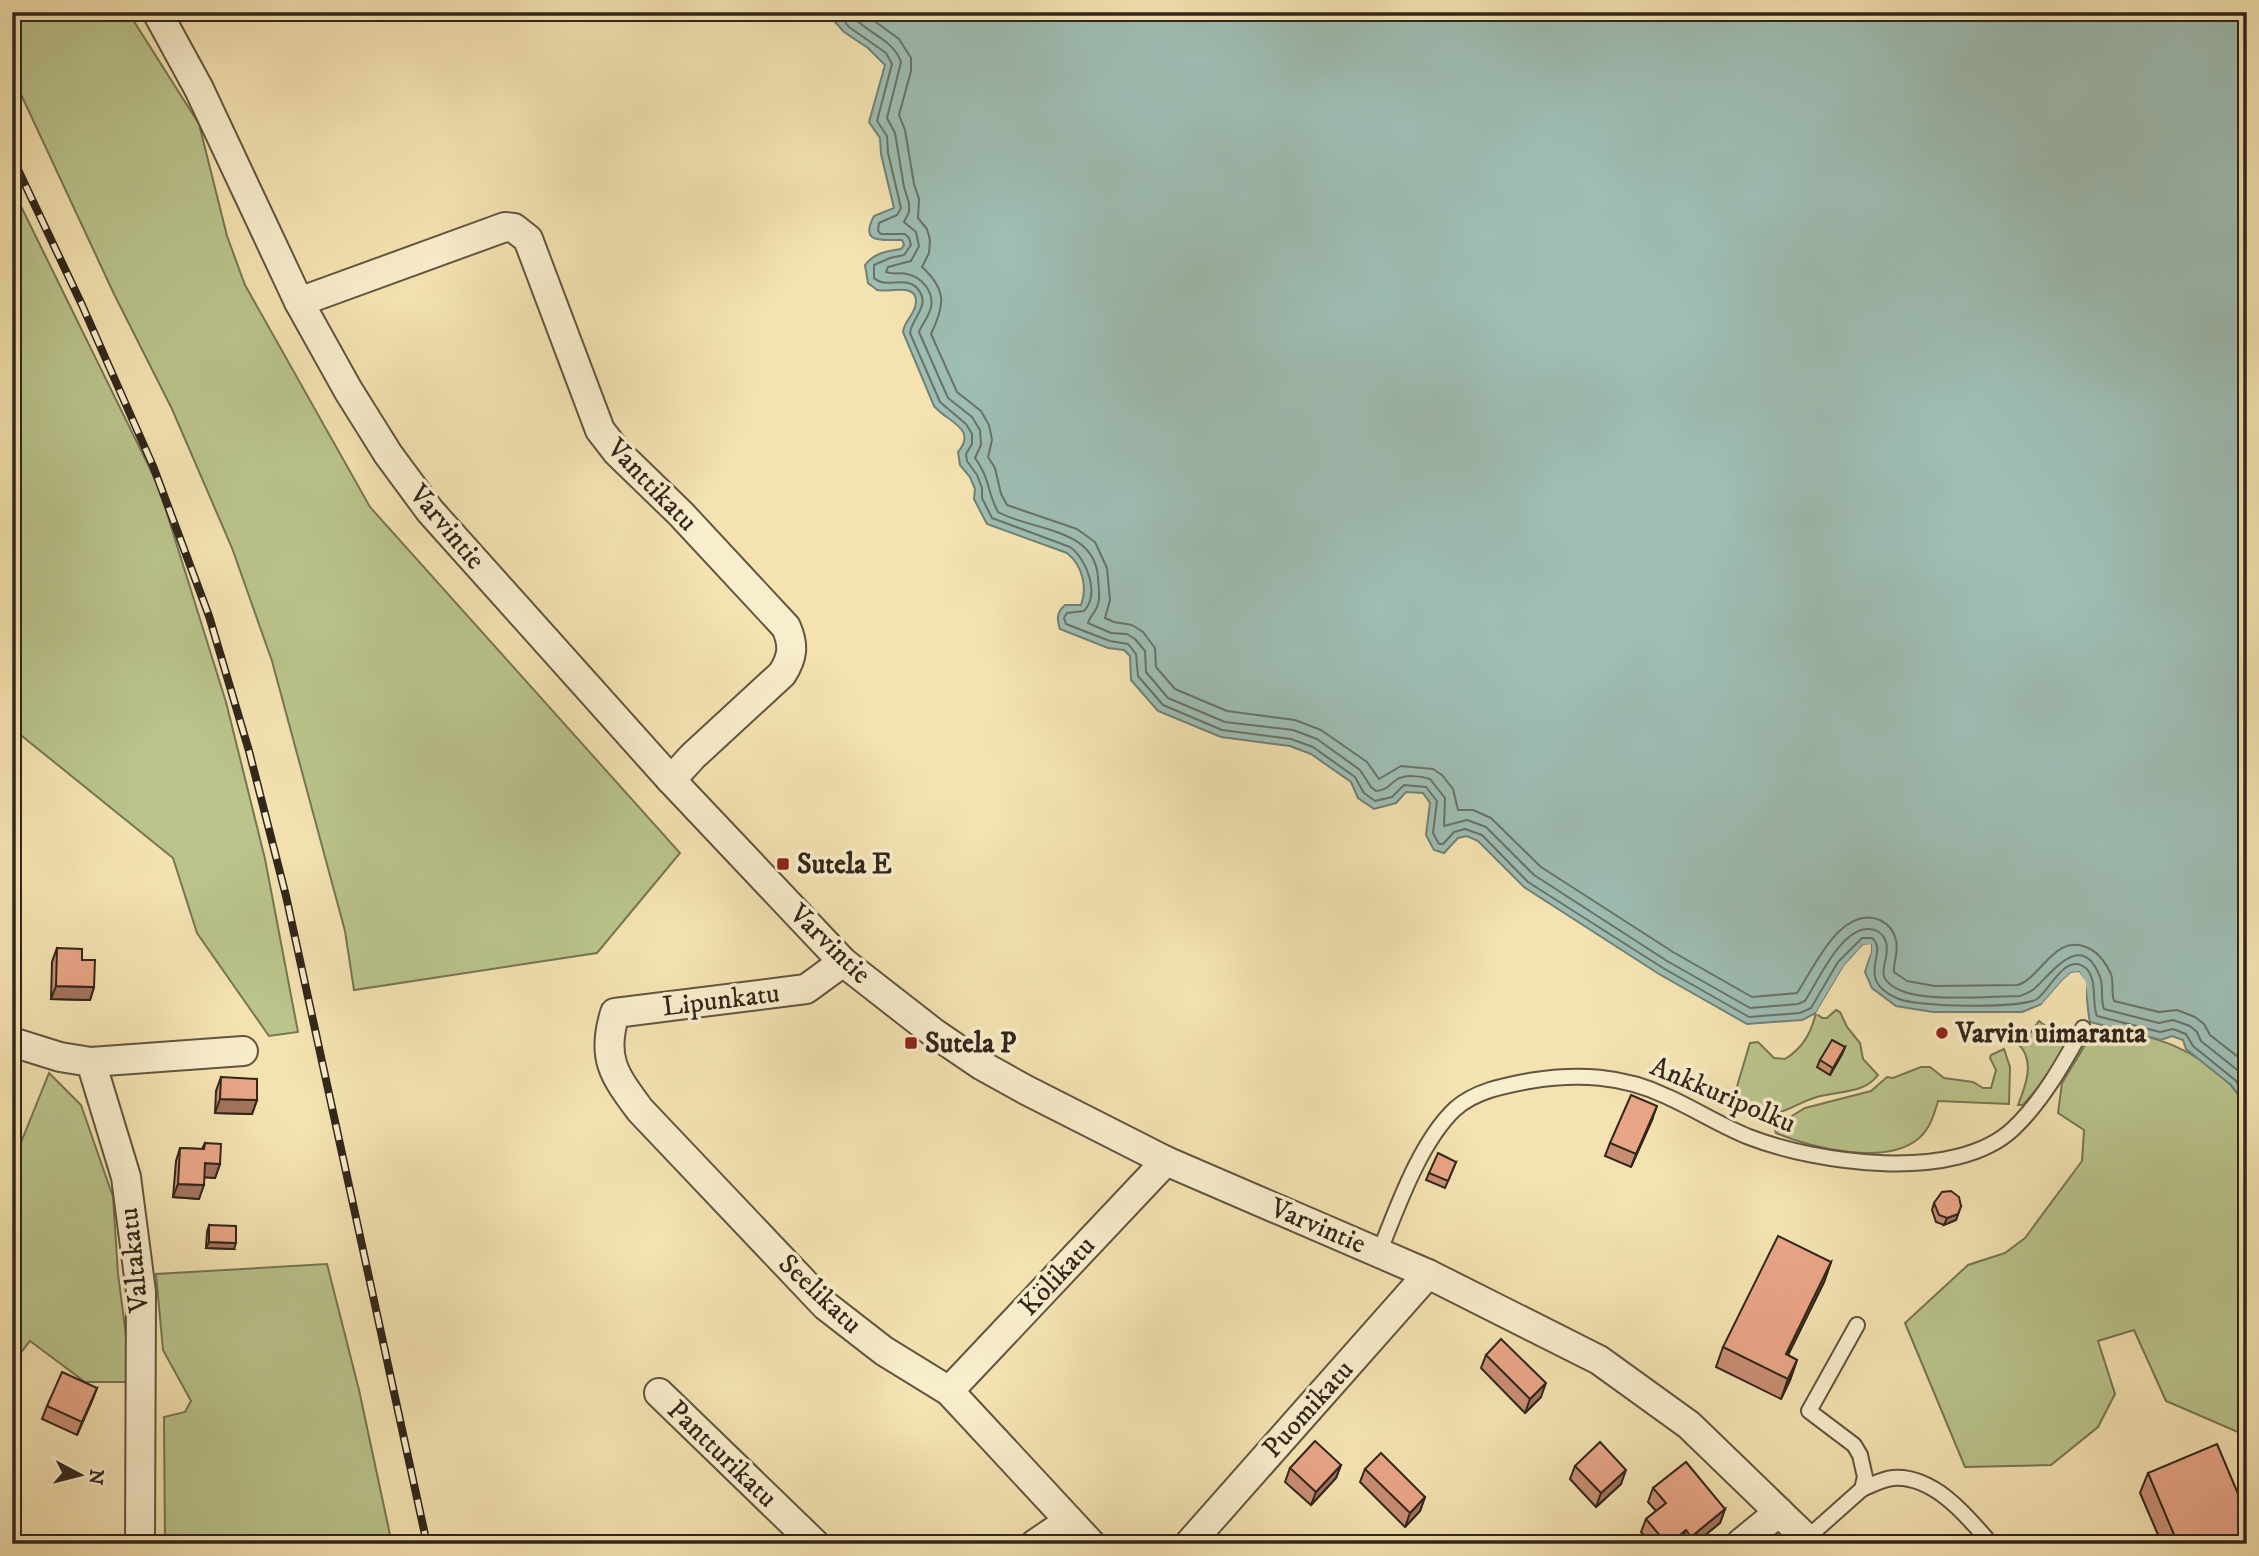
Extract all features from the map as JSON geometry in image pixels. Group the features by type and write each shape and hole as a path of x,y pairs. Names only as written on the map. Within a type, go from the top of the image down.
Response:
{"street":[{"name":"Varvintie","path":"157,12 199,89 299,302 381,443 430,511 671,780 843,962 934,1033 981,1065 1166,1161 1428,1274 1600,1360 1689,1425 1809,1541"},
{"name":"Vanttikatu","path":"299,302 505,227 514,228 528,239 600,430 617,452 681,514 786,627 791,637 793,649 782,674 693,756 671,780"},
{"name":"Lipunkatu","path":"608,1037 615,1013 806,989 843,962"},
{"name":"Seelikatu","path":"608,1037 615,1076 640,1111 826,1306 884,1351 948,1391 1069,1521"},
{"path":"12,1042 60,1057 91,1062 243,1051"},
{"name":"Valtakatu","path":"91,1062 126,1177 141,1292 140,1544"},
{"name":"Kölikatu","path":"948,1391 1166,1161"},
{"name":"Puomikatu","path":"1189,1544 1428,1274"},
{"name":"Pantturikatu","path":"659,1393 815,1544"},
{"path":"1740,1544 1779,1512"},
{"path":"1035,1544 1069,1521 1091,1544"}],"lane":[{"name":"Ankkuripolku","path":"1379,1253 1429,1141 1457,1107 1499,1087 1553,1077 1619,1079 1665,1095 1747,1136 1800,1153 1827,1159 1912,1162 1967,1153 1984,1147 2012,1130 2040,1100 2083,1028"},
{"path":"1857,1325 1809,1411 1854,1446 1860,1455 1865,1477 1862,1489"},
{"path":"1809,1541 1862,1489 1893,1478 1922,1484 1942,1495 1971,1520 1991,1544"}],"green space":[{"path":"12,12 128,12 199,124 227,236 245,285 370,507 680,853 597,953 354,990 345,931 272,661 232,548 172,409 114,294 12,75"},
{"path":"12,188 158,485 226,702 265,859 298,1032 269,1036 197,933 173,858 12,728"},
{"path":"1836,1010 1860,1043 1863,1059 1878,1075 1872,1081 1858,1089 1810,1099 1782,1112 1767,1115 1753,1113 1736,1100 1735,1093 1750,1043 1758,1042 1774,1058 1785,1059 1797,1050 1805,1039 1816,1013 1827,1018"},
{"path":"2039,1021 2052,1031 2071,1033 2047,1077 2023,1105 2018,1105 2028,1064 2023,1049 2017,1043 2028,1036"},
{"path":"2098,1024 2152,1038 2184,1050 2215,1070 2247,1106 2247,1436 2166,1401 2134,1330 2098,1341 2115,1394 2098,1427 2051,1465 1965,1467 1905,1323 1968,1265 2005,1253 2025,1238 2082,1161 2084,1130 2058,1113 2062,1083"},
{"path":"2004,1049 2010,1067 2009,1104 1938,1101 1926,1131 1904,1147 1887,1152 1848,1152 1809,1144 1776,1133 1779,1124 1805,1108 1871,1091 1887,1077 1893,1078 1921,1067 1930,1067 1944,1078 1973,1082 1983,1088 1991,1088 1996,1070 1991,1055"},
{"path":"49,1073 81,1105 113,1197 118,1274 132,1382 85,1382 30,1341 12,1364 12,1165"},
{"path":"327,1264 359,1390 392,1544 165,1544 164,1417 185,1412 191,1401 163,1350 156,1274"}],"water":[{"path":"826,12 2247,12 2247,1106 2231,1085 2186,1049 2183,1040 2172,1036 2161,1040 2090,1022 2086,990 2079,972 2071,973 2042,1004 2022,1012 1933,1012 1896,1006 1872,988 1865,972 1871,945 1863,945 1844,966 1816,1013 1802,1020 1747,1024 1659,974 1524,887 1478,841 1467,836 1458,838 1444,853 1434,850 1426,835 1430,803 1423,793 1406,792 1396,803 1374,809 1358,798 1351,782 1311,754 1290,746 1221,737 1158,711 1131,680 1130,656 1124,650 1108,648 1060,629 1058,616 1062,608 1065,605 1081,605 1083,598 1084,584 1080,570 1072,558 1067,553 987,524 974,499 975,489 970,477 960,465 958,452 965,437 963,431 934,406 903,332 915,307 914,294 903,290 877,290 868,283 865,265 881,253 901,249 904,245 902,240 876,239 869,232 874,216 894,208 881,154 880,138 869,122 885,65 868,48 844,32"}],"pier":[{"path":"1871,944 1871,952 1862,975 1867,948 1847,969 1818,1015 1816,1013 1844,966 1863,945"},
{"path":"2079,972 2086,982 2084,1011 2082,984 2077,976 2072,976 2041,1008 2063,980 2071,973"}],"building":[{"path":"12,924 18,927 12,936"},
{"path":"57,948 82,949 82,960 95,960 94,987 56,986"},
{"path":"1832,1040 1845,1047 1833,1068 1820,1060"},
{"path":"221,1077 257,1079 257,1100 220,1099"},
{"path":"1631,1095 1657,1106 1636,1154 1610,1143"},
{"path":"205,1143 221,1144 220,1164 205,1163 204,1185 178,1184 180,1148 204,1149"},
{"path":"1438,1153 1456,1162 1448,1181 1429,1173"},
{"path":"1951,1191 1959,1197 1961,1206 1958,1214 1947,1218 1939,1215 1934,1203 1942,1192"},
{"path":"209,1225 236,1226 236,1243 209,1242"},
{"path":"1778,1236 1831,1262 1786,1354 1797,1360 1788,1379 1723,1347"},
{"path":"1501,1339 1546,1383 1530,1399 1486,1355"},
{"path":"62,1372 97,1388 82,1422 47,1406"},
{"path":"1315,1441 1341,1465 1316,1492 1290,1468"},
{"path":"1600,1442 1626,1470 1601,1493 1575,1466"},
{"path":"2217,1444 2247,1515 2247,1544 2178,1544 2148,1473"},
{"path":"1381,1453 1425,1497 1410,1513 1365,1469"},
{"path":"12,1455 18,1458 12,1472"},
{"path":"1686,1462 1725,1509 1691,1537 1686,1530 1667,1544 1646,1519 1666,1503 1653,1488"}],"railway":[{"path":"12,157 82,305 153,466 209,616 249,751 286,896 427,1544"}],"place":[{"name":"Sutela E","path":"783,864"},
{"name":"Varvin uimaranta","path":"1942,1033"},
{"name":"Sutela P","path":"911,1043"}]}
